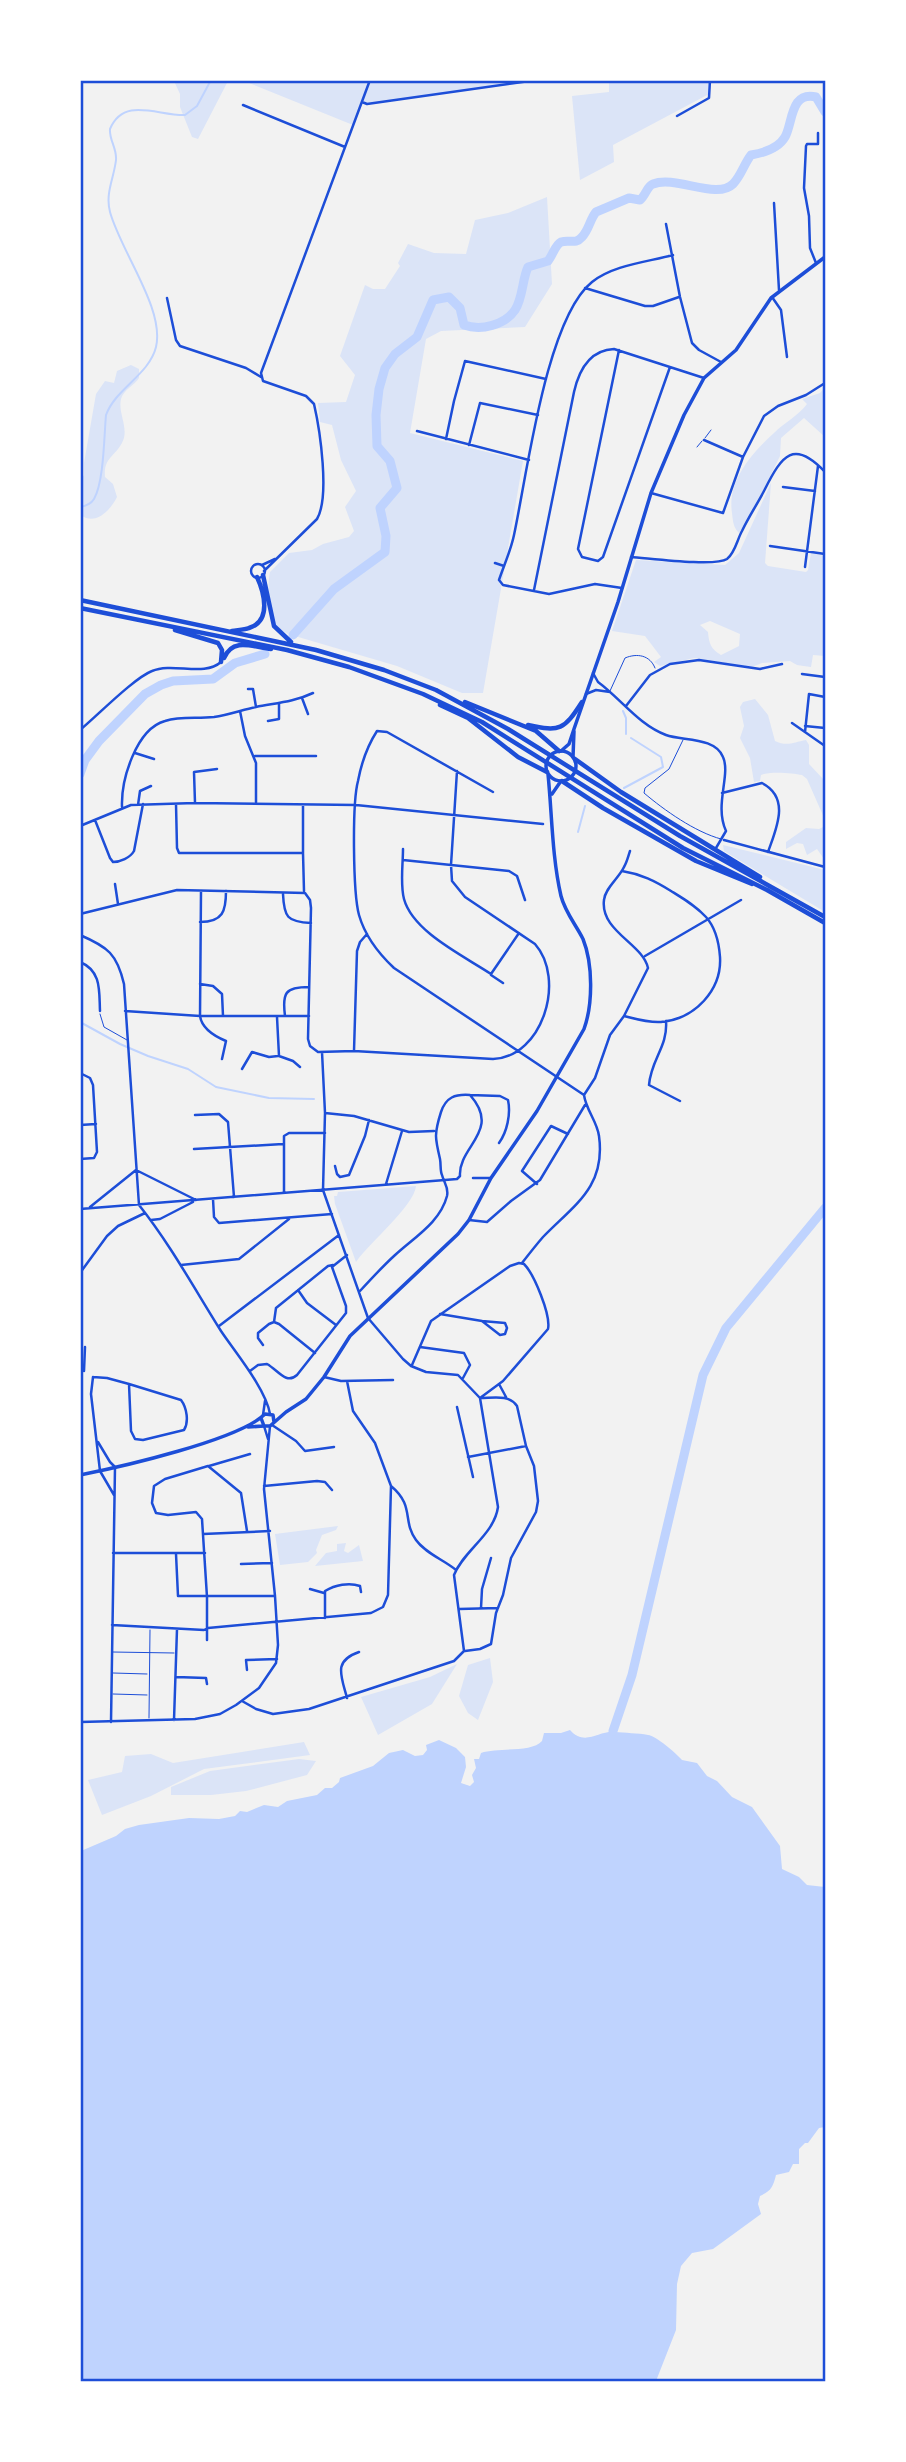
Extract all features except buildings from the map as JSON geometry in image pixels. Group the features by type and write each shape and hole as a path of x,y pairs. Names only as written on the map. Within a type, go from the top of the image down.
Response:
{"highway":[{"path":"228,632 250,628 260,620 265,605 261,575"},
{"path":"261,575 274,626 285,638 297,645"},
{"path":"80,600 297,645 384,670 538,733 560,751"},
{"path":"80,608 287,650 384,679 482,722 683,848 825,917"},
{"path":"133,619 213,640 222,648 221,662"},
{"path":"221,662 227,650 235,646 287,650"},
{"path":"308,656 405,689 468,718 518,757 547,773"},
{"path":"456,699 825,923"},
{"path":"516,723 558,729 568,723 582,702"},
{"path":"574,758 621,792 716,848 769,888"},
{"path":"562,781 603,808 696,861 769,888"}],"main road":[{"path":"80,1475 199,1444 244,1428 272,1424 306,1399 324,1377 350,1336 448,1245 469,1220 491,1178 525,1130 584,1029 589,1001 587,958 583,941 562,897 547,758 569,744 651,494 684,415 704,378 736,350 779,290 825,257"},
{"path":"551,796 562,781 574,773 574,729"},
{"path":"560,751 574,758"},
{"path":"547,773 555,780 562,781"},
{"path":"244,1428 262,1416 286,1412"},
{"path":"270,1414 272,1424"},
{"path":"262,1416 264,1426"}],"street":[{"path":"261,377 305,249 370,80"},
{"path":"362,102 367,104 537,80"},
{"path":"677,116 709,98 710,80"},
{"path":"243,105 345,147"},
{"path":"816,263 810,248 804,169 807,144 818,144 818,134"},
{"path":"775,203 779,290"},
{"path":"666,224 680,297 694,346 721,362"},
{"path":"622,588 595,584 549,594 501,584 499,579 513,538 546,379 573,305 585,288 608,273 673,255"},
{"path":"585,288 645,306 680,297"},
{"path":"772,297 781,310 787,357"},
{"path":"167,298 176,340 180,346 246,368 267,383 306,396 314,404 323,478 321,512 261,575 252,575 251,569 255,565 278,557"},
{"path":"534,591 576,384 582,369 595,354 604,350 619,350 704,378"},
{"path":"619,350 578,550 582,557 598,561 603,557 670,367"},
{"path":"446,439 465,361 546,379"},
{"path":"651,494 723,513 743,457 767,413 825,383"},
{"path":"469,445 480,403 538,415"},
{"path":"416,431 529,460"},
{"path":"704,440 743,457"},
{"path":"631,557 716,562 725,560 733,551 782,460 797,453 806,456 825,472"},
{"path":"805,567 818,465"},
{"path":"783,487 815,491"},
{"path":"770,546 825,554"},
{"path":"495,563 504,566"},
{"path":"261,565 261,575"},
{"path":"626,706 644,682 656,671 670,664 691,661 750,669 782,664"},
{"path":"80,730 150,672 167,668 205,669 221,662"},
{"path":"593,673 596,681 654,730 683,740 708,743 723,755 725,766 721,815 726,831 716,848"},
{"path":"802,674 825,677"},
{"path":"248,690 253,690 256,707"},
{"path":"585,695 596,690 610,692"},
{"path":"122,807 122,787 135,753 144,737 158,724 181,718 214,717 279,704 313,693"},
{"path":"805,732 808,694 825,697"},
{"path":"302,698 308,714"},
{"path":"268,721 279,719 279,704"},
{"path":"240,711 245,736 255,756 256,804"},
{"path":"792,723 825,746"},
{"path":"805,726 825,728"},
{"path":"493,792 387,732 377,731 357,782 356,892 359,914 367,934 394,968 584,1095"},
{"path":"135,753 154,759"},
{"path":"255,756 316,756"},
{"path":"195,803 194,772 217,769"},
{"path":"303,805 304,893 310,900 311,923 309,1043 315,1051 493,1059 508,1057 518,1052 546,1013 545,960 535,944 465,897 452,881 457,771"},
{"path":"722,793 762,783 769,787 778,803 780,817 768,852"},
{"path":"138,805 140,790 151,786"},
{"path":"80,826 122,807 195,803 356,805 542,824"},
{"path":"95,820 110,858 113,862 118,861 130,856 134,851 143,804"},
{"path":"176,804 179,853 303,853"},
{"path":"723,840 825,867"},
{"path":"403,849 404,899 412,917 439,941 503,983"},
{"path":"411,1366 429,1324 491,1278 513,1264 522,1262 583,1197 595,1177 600,1152 598,1133 585,1105 584,1095 595,1078 610,1035 624,1016 648,968 645,956 624,940 604,905 605,896 622,871 630,851"},
{"path":"403,860 509,871 517,876 525,900"},
{"path":"622,871 645,875 690,902 707,918 717,937 720,954 719,975 704,1003 696,1009 666,1021 624,1016"},
{"path":"115,884 118,904"},
{"path":"80,914 177,890 304,893"},
{"path":"201,891 200,1016 201,1023 208,1030 226,1041 222,1059"},
{"path":"200,922 214,921 223,912 226,906 226,891"},
{"path":"283,893 284,911 288,916 297,923 311,923"},
{"path":"645,956 741,900"},
{"path":"491,974 519,933"},
{"path":"354,1051 357,950 367,934"},
{"path":"80,935 104,947 117,961 124,984 139,1205 160,1230 265,1398 270,1414"},
{"path":"80,962 95,972 100,1011"},
{"path":"200,984 213,986 222,994 223,1016"},
{"path":"285,1017 284,995 293,987 309,986"},
{"path":"125,1012 200,1016 309,1016"},
{"path":"276,1017 279,1056"},
{"path":"666,1021 667,1038 650,1072 649,1085 680,1101"},
{"path":"242,1069 252,1052 269,1057 279,1056 293,1061 300,1068"},
{"path":"322,1052 325,1113 324,1190 368,1318 411,1366 426,1373 449,1373 463,1378 480,1398 498,1501 493,1522 454,1575 464,1651"},
{"path":"80,1073 92,1080 96,1124 96,1156 80,1160"},
{"path":"360,1291 431,1223 447,1196 435,1142 435,1131 446,1102 453,1096 464,1094 500,1096 508,1100 505,1134 499,1143"},
{"path":"81,1210 455,1179 460,1177 461,1162 480,1130 480,1111 470,1095"},
{"path":"469,1220 488,1222 511,1200 537,1184 585,1105"},
{"path":"325,1113 345,1114 402,1131 435,1131"},
{"path":"195,1115 214,1114 224,1117 228,1122 234,1197"},
{"path":"335,1166 340,1177 349,1175 369,1120"},
{"path":"80,1125 96,1124"},
{"path":"537,1184 522,1171 551,1126 568,1134"},
{"path":"386,1185 402,1131"},
{"path":"284,1193 284,1137 287,1134 325,1133"},
{"path":"194,1149 283,1144"},
{"path":"136,1170 196,1200"},
{"path":"90,1208 136,1170"},
{"path":"473,1178 491,1178"},
{"path":"213,1199 214,1217 219,1223 332,1214"},
{"path":"151,1220 160,1219 196,1200"},
{"path":"80,1273 113,1230 145,1213"},
{"path":"181,1265 235,1261 248,1254 290,1219"},
{"path":"218,1326 339,1235"},
{"path":"274,1322 276,1308 328,1266 347,1255"},
{"path":"480,1398 499,1384 543,1338 549,1326 548,1316 532,1276 522,1262"},
{"path":"248,1371 258,1365 267,1364 291,1380 315,1353 347,1309 333,1265"},
{"path":"298,1290 309,1304 336,1325"},
{"path":"440,1314 505,1323 505,1334 500,1335 482,1321"},
{"path":"263,1345 258,1333 274,1322 315,1353"},
{"path":"85,1347 82,1371 93,1377 107,1377 181,1400 187,1424 184,1430 143,1440 135,1439 131,1431 129,1384"},
{"path":"420,1348 464,1353 470,1365 463,1378"},
{"path":"93,1377 91,1394 100,1471 114,1497"},
{"path":"324,1377 347,1381 393,1380"},
{"path":"112,1625 204,1630 371,1613 383,1607 388,1594 391,1486 375,1443 353,1411 347,1381"},
{"path":"499,1384 507,1398"},
{"path":"262,1416 265,1398"},
{"path":"242,1701 268,1713 309,1709 449,1664 464,1651 491,1644 511,1558 537,1505 534,1466 526,1446 517,1406 507,1398 480,1398"},
{"path":"457,1408 473,1477"},
{"path":"80,1722 174,1720 213,1716 242,1701 267,1679 277,1659 275,1596 264,1486 272,1424 305,1451 334,1447"},
{"path":"264,1426 269,1442"},
{"path":"98,1442 115,1467 111,1721"},
{"path":"468,1457 526,1446"},
{"path":"207,1640 202,1519 197,1513 156,1513 152,1503 153,1491 160,1481 250,1454"},
{"path":"208,1466 241,1493 247,1531"},
{"path":"264,1486 321,1481 331,1490"},
{"path":"391,1486 403,1498 413,1536 418,1544 456,1570"},
{"path":"203,1534 270,1531"},
{"path":"113,1553 205,1553"},
{"path":"176,1554 176,1595 275,1596"},
{"path":"481,1608 482,1589 491,1558"},
{"path":"241,1564 272,1563"},
{"path":"324,1593 332,1587 355,1584 360,1586 360,1592"},
{"path":"310,1589 324,1593"},
{"path":"324,1593 325,1618"},
{"path":"459,1609 498,1608"},
{"path":"174,1720 177,1629"},
{"path":"347,1698 342,1661 359,1651"},
{"path":"247,1670 246,1660 277,1659"},
{"path":"176,1677 206,1678 207,1684"},
{"path":"248,1696 252,1706"}],"lane":[{"path":"697,447 711,430"},
{"path":"610,692 625,658 629,656 646,657 656,671"},
{"path":"683,740 669,769 645,788 644,793 703,833 723,840"},
{"path":"100,1011 104,1027 127,1041"},
{"path":"149,1718 150,1626"},
{"path":"112,1651 177,1653"},
{"path":"112,1673 150,1674"},
{"path":"111,1694 149,1695"}],"shaded area":[{"path":"174,81 228,81 198,139 192,137 180,107 180,94"},
{"path":"244,81 537,81 367,104 362,102 353,125"},
{"path":"609,81 710,81 709,94 613,145 614,162 580,180 572,96 609,92"},
{"path":"547,197 552,284 525,327 441,331 426,339 410,433 523,461 483,693 462,693 397,666 288,634 278,627 272,616 270,572 289,553 312,550 349,537 354,531 345,507 356,491 341,460 332,425 320,422 318,403 346,402 355,375 340,356 365,285 373,289 385,289 400,266 398,263 408,244 434,253 466,254 475,220 508,213"},
{"path":"131,365 139,369 139,378 121,399 124,438 105,470 105,477 113,484 117,497 102,515 86,518 81,515 81,480 96,394 105,381 114,383 117,371"},
{"path":"825,387 825,437 804,418 781,438 780,456 747,524 739,533 734,524 731,501 743,468 778,429 807,404 802,399 820,393"},
{"path":"771,483 765,563 768,566 806,572 811,553 825,556 825,656 813,655 811,667 790,661 762,663 752,667 694,658 660,666 654,662 661,657 645,636 612,631 636,560 725,565 739,553","holes":["710,621 740,634 739,646 721,655 713,648 708,632 700,625"]},
{"path":"755,699 768,715 775,741 787,744 806,740 809,745 809,764 825,781 825,820 807,779 802,775 770,773 761,775 760,781 754,782 750,758 740,738 744,726 740,707 743,702"},
{"path":"825,826 824,859 817,849 807,855 803,844 797,843 786,849 786,842 806,828 819,829"},
{"path":"723,845 825,870 825,912 724,851"},
{"path":"416,1186 408,1204 356,1262 334,1196 337,1196 338,1192"},
{"path":"338,1526 336,1530 322,1535 317,1553 308,1562 280,1565 275,1534"},
{"path":"346,1543 344,1551 348,1553 359,1545 363,1561 315,1566 326,1553 337,1551 337,1544"},
{"path":"490,1658 493,1682 478,1720 468,1713 459,1696 468,1665"},
{"path":"457,1664 432,1704 378,1735 361,1697 430,1677"},
{"path":"304,1742 310,1755 204,1769 151,1796 102,1815 88,1780 122,1772 125,1756 151,1754 173,1763"},
{"path":"299,1759 316,1761 307,1775 246,1791 211,1795 171,1795 171,1787 210,1771"}],"water":[{"path":"570,1730 587,1738 609,1732 652,1736 682,1760 697,1763 707,1776 717,1781 732,1797 752,1807 780,1846 782,1869 799,1877 807,1885 825,1887 825,2127 819,2128 808,2143 799,2149 799,2164 793,2164 789,2172 776,2175 771,2188 760,2196 758,2204 761,2214 713,2249 692,2253 681,2266 677,2284 676,2330 656,2381 81,2381 81,1851 139,1825 189,1818 219,1819 264,1805 278,1807 287,1801 317,1795 325,1788 332,1788 340,1778 373,1766 389,1753 403,1750 415,1756 423,1755 427,1750 426,1745 439,1740 456,1748 465,1757 466,1767 461,1783 470,1786 474,1782 474,1759 479,1759 481,1753 531,1747 542,1741 544,1733"}],"waterway":[{"path":"80,507 91,502 97,491 102,470 106,415 117,397 147,366 156,347 157,332 148,298 110,212 109,192 116,160 110,129 116,119 133,110 185,115 197,106 211,80"},
{"path":"293,635 334,589 385,552 386,536 380,508 397,488 390,461 377,446 379,389 385,368 395,354 417,337 433,300 449,297 460,308 464,325 478,327 499,323 511,315 518,305 528,267 548,261 561,242 579,239 596,212 629,198 640,200 651,185 662,182 706,189 726,188 736,181 751,155 770,150 782,141 801,99 816,97 825,112"},
{"path":"80,774 85,760 99,741 145,694 173,681 213,679 235,663 265,654"},
{"path":"623,711 626,734"},
{"path":"624,788 663,767 661,757 631,738"},
{"path":"578,832 585,806"},
{"path":"80,1022 120,1044 188,1069 216,1087 269,1098 314,1099"},
{"path":"613,1731 632,1675 703,1375 726,1328 825,1208"}]}
